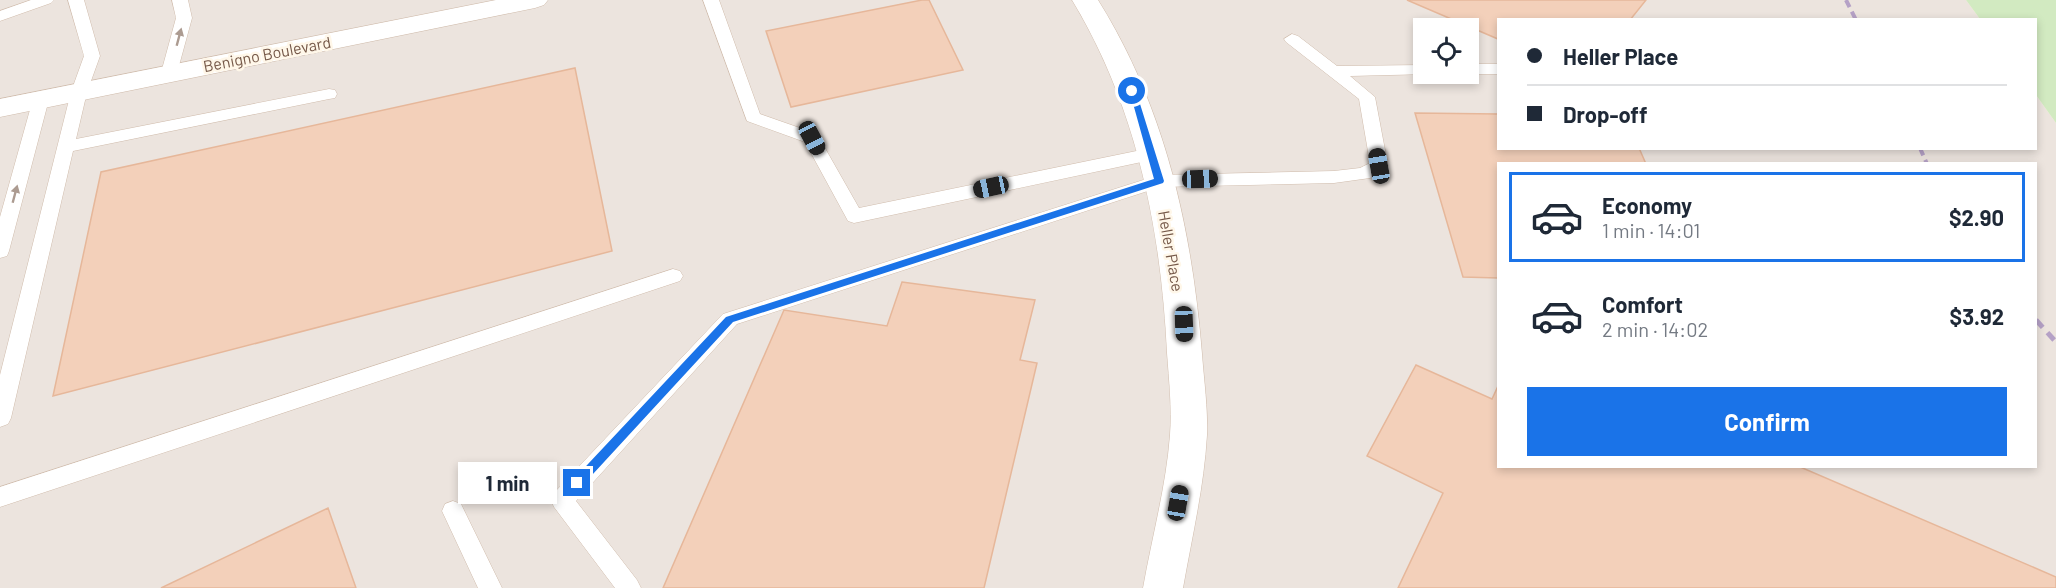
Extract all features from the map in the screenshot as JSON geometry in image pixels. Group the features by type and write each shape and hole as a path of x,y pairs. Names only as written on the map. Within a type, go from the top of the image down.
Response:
{"street":[{"name":"Heller Place","path":"1085,0 1125,70 1155,168 1184,324 1189,439 1163,588"},
{"name":"Benigno Boulevard","path":"0,108 527,1"}],"lane":[{"path":"0,16 46,0"},
{"path":"0,418 79,92 92,56 76,0"},
{"path":"169,74 184,18 180,0"},
{"path":"711,0 753,117 812,138 854,216 1155,168 1334,177 1364,174 1379,166 1366,97 1292,39"},
{"path":"1479,69 1497,69"},
{"path":"1333,71 1413,70"},
{"path":"66,147 329,94"},
{"path":"0,251 41,99"},
{"path":"629,588 562,500 730,319 1155,168"},
{"path":"0,497 673,276"},
{"path":"453,511 489,588"}],"shaded area":[{"path":"0,0 1966,0 1979,18 1497,18 1497,150 2037,150 2037,96 2056,123 2056,588 0,588"}],"green space":[{"path":"1966,0 2056,0 2056,123 2037,96 2037,18 1979,18"}],"building":[{"path":"929,0 963,70 791,107 766,31"},
{"path":"1407,0 1646,0 1632,18 1497,18 1497,39 1479,31 1479,18 1449,18"},
{"path":"575,68 612,251 53,396 101,172"},
{"path":"1415,113 1497,114 1497,150 1640,150 1645,162 1497,162 1497,278 1463,277"},
{"path":"902,282 1035,300 1020,360 1037,363 984,588 663,588 784,310 887,326"},
{"path":"1416,365 1492,399 1497,388 1497,468 1803,468 2056,577 2056,588 1398,588 1443,493 1367,456"},
{"path":"328,508 356,588 161,588"}],"railway":[{"path":"1846,0 1855,18"},
{"path":"1921,150 1926,162"},
{"path":"2037,321 2056,342"}],"route":[{"path":"577,483 730,319 1159,181 1132,91"}]}
